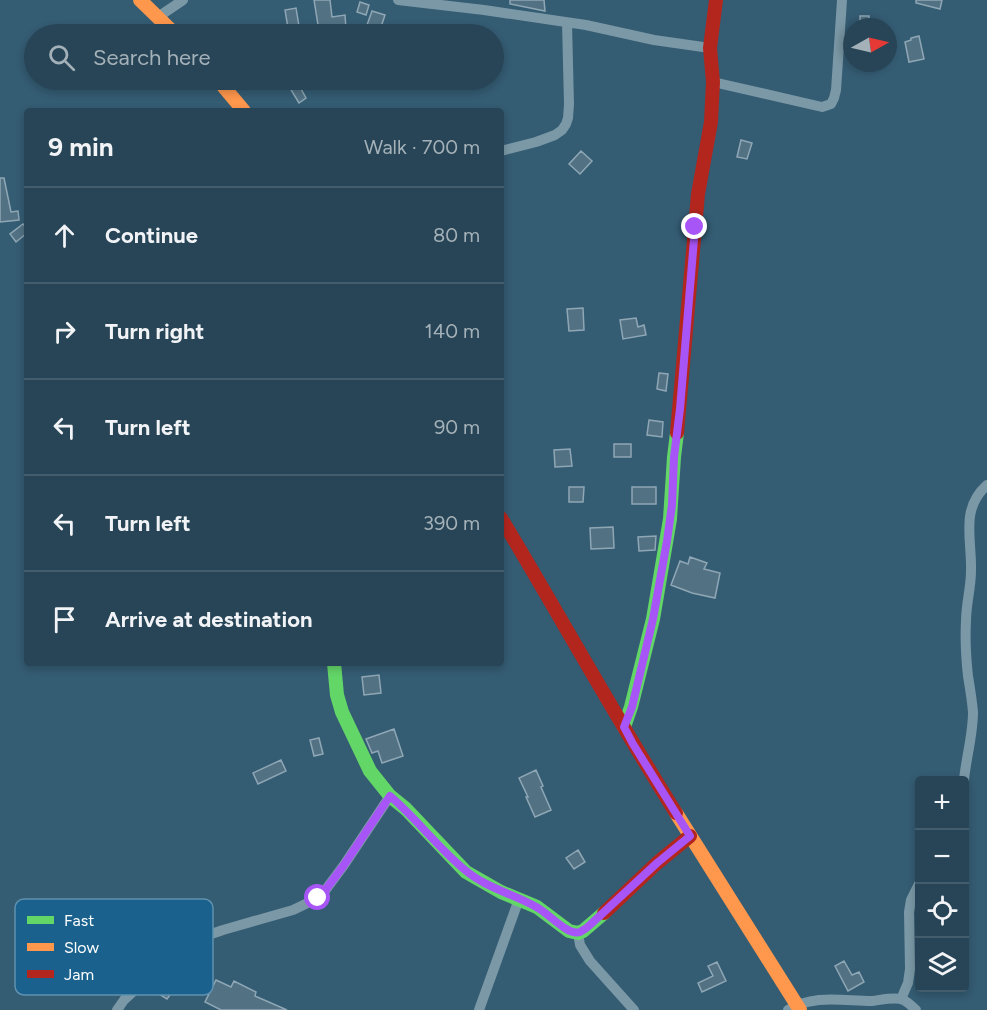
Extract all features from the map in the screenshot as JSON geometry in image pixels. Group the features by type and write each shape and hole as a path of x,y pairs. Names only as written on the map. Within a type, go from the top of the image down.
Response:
{"street":[{"path":"140,0 165,24"},
{"path":"158,17 183,0"},
{"path":"398,0 586,25 654,40 711,48"},
{"path":"624,727 632,707 653,619 672,505 674,457 698,194 711,122 713,81 711,48 716,0"},
{"path":"713,81 822,106 831,104 836,90 842,0"},
{"path":"504,150 555,135 566,124 569,104 567,23"},
{"path":"226,90 241,108"},
{"path":"965,776 973,712 966,651 966,603 971,573 970,512 978,494 987,485"},
{"path":"504,523 633,744 795,1008 808,1001 819,1000 901,999 916,1010"},
{"path":"334,666 337,695 342,712 370,771 380,785 466,872 493,888 537,907 563,928 578,933 591,924 690,836"},
{"path":"213,934 293,910 318,898 344,865 390,796"},
{"path":"901,999 908,983 910,969 909,912 911,900 919,884"},
{"path":"479,1010 519,899"},
{"path":"578,933 584,954 634,1010"},
{"path":"117,1010 129,995"}],"building":[{"path":"314,0 330,0 332,17 345,15 346,24 318,24"},
{"path":"510,0 544,0 545,11 510,4"},
{"path":"916,0 942,0 940,9 916,3"},
{"path":"360,2 369,5 366,15 357,12"},
{"path":"296,8 299,24 287,24 285,10"},
{"path":"372,11 385,15 382,24 367,24"},
{"path":"919,36 924,59 909,62 905,42"},
{"path":"291,90 302,90 306,98 299,103"},
{"path":"741,140 752,143 747,159 737,157"},
{"path":"581,151 592,161 580,174 569,164"},
{"path":"0,178 4,178 11,212 18,211 19,220 0,222"},
{"path":"24,225 24,235 16,242 10,234"},
{"path":"583,308 584,330 569,331 567,309"},
{"path":"636,318 638,327 644,325 646,335 623,339 620,320"},
{"path":"659,373 668,374 666,391 657,389"},
{"path":"649,420 663,422 662,437 647,435"},
{"path":"614,444 631,444 631,457 614,457"},
{"path":"570,449 572,466 555,467 554,450"},
{"path":"569,487 584,487 583,502 569,502"},
{"path":"632,487 656,487 656,504 632,504"},
{"path":"613,527 614,548 591,549 590,528"},
{"path":"656,536 655,550 639,551 638,537"},
{"path":"690,557 707,563 704,569 720,573 715,598 671,585 680,561 688,564"},
{"path":"379,675 381,693 364,695 362,677"},
{"path":"394,729 403,756 382,763 378,751 372,753 366,739"},
{"path":"319,738 323,754 314,756 310,740"},
{"path":"281,760 286,771 258,784 253,773"},
{"path":"536,770 551,810 535,817 519,778"},
{"path":"578,850 585,862 574,869 566,858"},
{"path":"844,961 852,975 859,972 864,982 848,991 835,966"},
{"path":"717,962 726,981 702,992 698,983 713,976 708,966"},
{"path":"216,980 231,987 234,981 256,992 255,996 287,1010 221,1010 205,1002 208,995 213,995"}],"traffic: fast":[{"path":"624,727 653,619 670,519 677,433"},
{"path":"334,666 337,695 342,712 370,771 390,796 406,809 466,872 501,892 537,907 569,931 578,933 583,931 604,913"}],"traffic: slow":[{"path":"140,0 165,24"},
{"path":"226,90 241,108"},
{"path":"676,813 800,1010"}],"traffic: jam":[{"path":"677,433 698,194 711,122 713,82 710,48 716,0"},
{"path":"504,523 676,813"},
{"path":"604,913 657,863 690,836"}],"route":[{"path":"318,898 344,865 390,796 406,809 466,872 501,892 537,907 563,928 574,933 583,931 690,836 624,727 632,707 653,619 667,541 695,227"}]}
